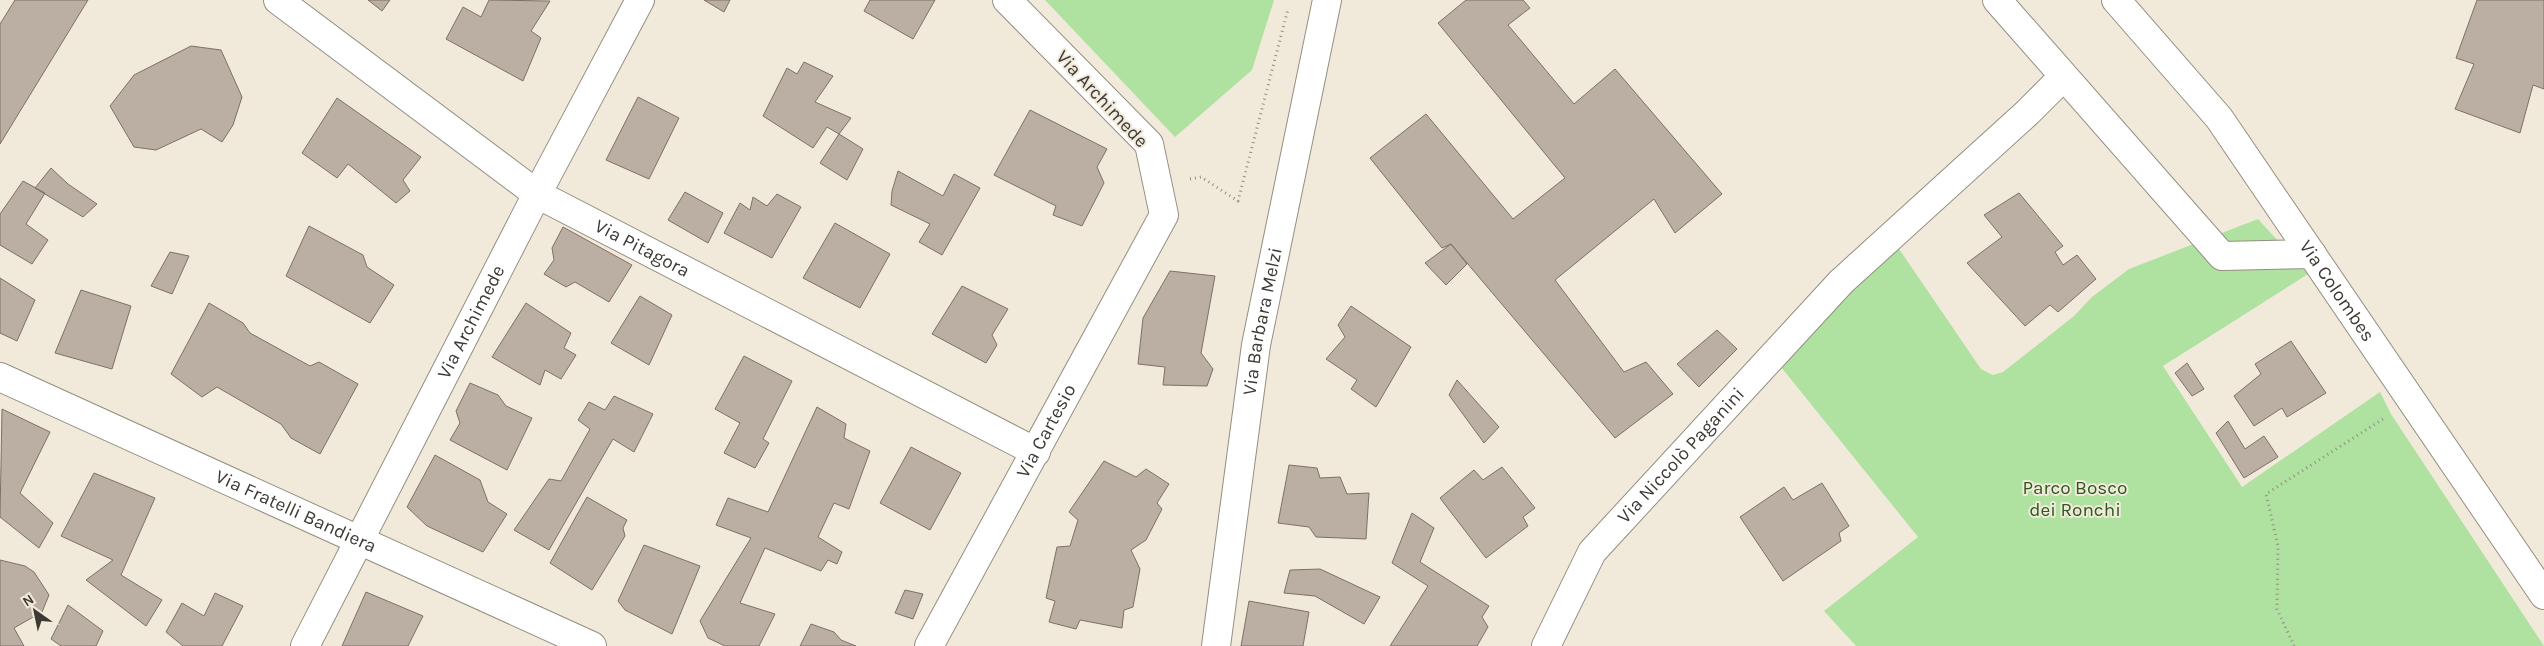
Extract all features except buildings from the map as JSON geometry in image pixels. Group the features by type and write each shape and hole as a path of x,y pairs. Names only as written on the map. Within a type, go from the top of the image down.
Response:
{"street":[{"name":"Via Pitagora","path":"278,0 537,194 1036,452"},
{"name":"Via Archimede","path":"305,646 537,194 640,0"},
{"name":"Via Archimede","path":"1007,0 1149,144 1164,215"},
{"name":"Via Barbara Melzi","path":"1216,646 1256,345 1327,0"},
{"path":"1997,0 2222,256 2312,254"},
{"name":"Via Colombes","path":"2116,0 2219,118 2544,595"},
{"name":"Via Niccolò Paganini","path":"1546,646 1592,552 1841,282 2028,112 2063,77"},
{"name":"Via Cartesio","path":"930,646 1164,215"},
{"name":"Via Fratelli Bandiera","path":"0,377 361,539 592,646"}],"path":[{"path":"1158,186 1201,177 1238,201 1291,0"},
{"path":"2294,646 2277,609 2278,546 2266,494 2413,402"}],"green space":[{"path":"1045,0 1274,0 1252,70 1175,137"},
{"name":"Parco Bosco dei Ronchi","path":"2258,219 2308,274 2163,366 2242,487 2380,392 2391,414 2544,646 1856,646 1824,611 1918,537 1773,357 1897,246 1981,369 1993,375 2003,372 2074,316 2092,297 2129,269"}]}
